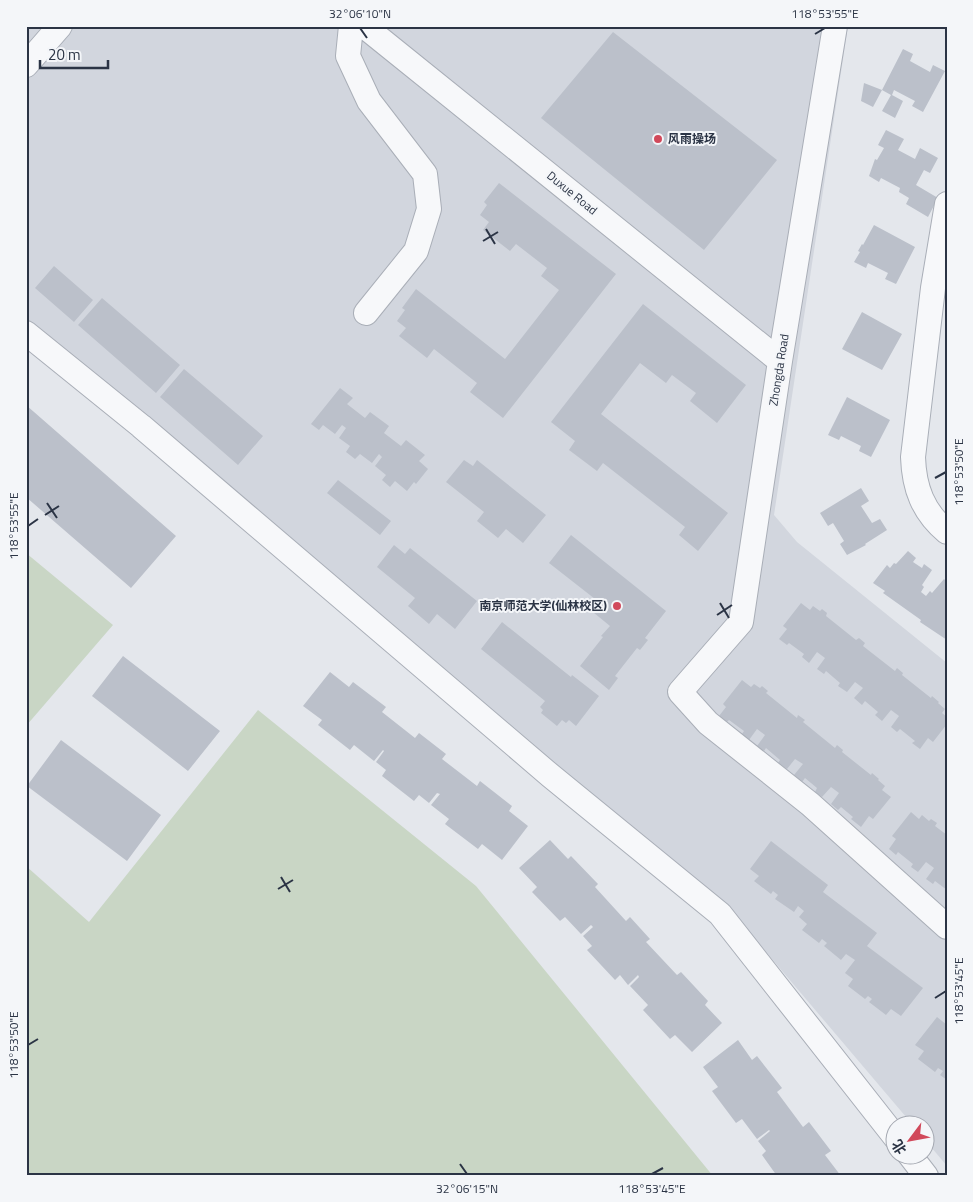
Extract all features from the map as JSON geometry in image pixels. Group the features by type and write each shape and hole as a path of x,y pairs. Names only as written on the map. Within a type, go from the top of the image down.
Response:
{"street":[{"path":"26,64 60,26"},
{"path":"351,26 348,56 369,101 425,174 429,209 416,251 366,313"},
{"name":"Duxue Road","path":"364,26 780,361"},
{"name":"Zhongda Road","path":"835,26 780,361 741,622 680,692 708,724 810,804 947,926"},
{"path":"947,204 933,288 913,457 915,482 924,505 933,519 947,532"},
{"path":"26,333 141,426 551,776 720,914 886,1125"},
{"path":"917,1164 926,1176"}],"shaded area":[{"name":"南京师范大学(仙林校区)","path":"26,26 848,26 774,515 797,542 947,663 947,1166 936,1153 936,1114 904,1114 727,906 26,340"}],"green space":[{"path":"26,553 113,625 26,726"},
{"path":"258,710 476,886 713,1176 26,1176 26,866 89,922"}],"building":[{"name":"风雨操场","path":"613,32 777,160 704,250 541,118"},
{"path":"903,49 913,54 910,61 930,72 933,65 945,71 923,112 912,106 915,101 894,90 892,95 903,101 895,118 882,111 891,95 882,90"},
{"path":"864,83 882,90 873,107 861,101"},
{"path":"886,130 904,139 898,150 915,159 920,148 938,158 930,173 924,170 916,185 938,198 928,217 906,204 909,198 899,192 900,188 881,178 879,182 869,176 875,159 877,160 884,148 878,145"},
{"path":"499,183 616,274 503,418 470,392 477,383 434,349 427,358 399,336 406,328 397,321 405,310 402,308 416,289 505,359 559,290 541,276 547,268 516,244 510,251 483,230 489,222 480,215 487,205 484,202"},
{"path":"874,225 915,247 896,284 885,279 888,273 868,263 866,268 854,262 860,252 858,251"},
{"path":"54,266 93,300 74,322 35,288"},
{"path":"102,298 180,365 156,393 78,325"},
{"path":"643,304 746,385 717,423 690,401 696,393 672,375 666,383 640,363 601,414 728,513 698,551 679,535 685,527 603,463 597,471 569,450 575,441 551,422"},
{"path":"862,312 902,334 882,370 842,349"},
{"path":"184,369 263,436 238,465 160,397"},
{"path":"340,388 353,398 347,404 365,418 370,412 389,426 384,433 401,446 406,440 425,455 419,461 428,469 416,484 414,482 407,491 395,481 390,487 382,480 386,475 375,466 382,457 379,454 372,463 360,454 355,459 346,452 350,446 339,438 346,428 342,425 335,434 323,425 319,430 311,424"},
{"path":"847,397 890,420 871,457 859,451 861,446 841,436 839,440 828,435"},
{"path":"26,405 176,536 131,588 26,497"},
{"path":"464,460 473,466 477,460 546,515 523,543 506,529 498,538 477,521 484,512 446,482"},
{"path":"338,480 391,521 380,535 327,493"},
{"path":"861,488 869,501 861,506 872,523 880,519 887,530 866,545 847,555 840,544 844,541 833,523 828,526 820,513"},
{"path":"571,535 666,611 645,638 648,640 640,650 637,648 615,676 618,678 609,690 580,666 610,626 588,608 595,599 549,563"},
{"path":"394,545 405,554 410,548 477,601 455,629 437,614 429,624 408,606 415,598 377,567"},
{"path":"908,551 916,558 913,562 922,568 924,564 932,570 922,585 924,587 921,592 926,596 930,591 932,593 944,579 947,582 947,640 920,622 921,620 883,593 885,591 873,583 887,565 890,568 894,563 896,564"},
{"path":"801,603 810,610 813,606 820,611 822,609 827,613 826,616 856,640 859,638 865,643 863,646 895,671 897,668 903,673 902,675 939,702 945,709 942,713 947,717 947,724 933,742 928,738 920,749 912,743 915,741 900,729 897,732 891,727 899,716 891,710 882,721 875,715 878,712 865,701 862,705 854,698 863,688 855,682 847,692 838,686 840,683 826,671 824,674 817,669 825,658 817,652 809,663 802,657 804,654 789,643 787,645 779,639 787,629 783,626"},
{"path":"502,622 571,677 572,675 599,696 576,726 569,720 566,723 562,720 557,726 541,713 543,710 540,707 545,701 481,649"},
{"path":"123,656 220,731 188,771 92,696"},
{"path":"330,672 349,687 353,682 386,707 382,712 415,738 419,733 446,754 442,759 477,786 480,781 512,806 509,811 528,826 502,860 482,844 478,849 445,824 449,819 431,805 440,794 437,793 429,803 419,795 414,801 382,776 386,770 376,762 383,750 374,761 354,745 350,750 318,725 322,720 303,706"},
{"path":"742,680 751,687 754,684 760,688 762,686 768,691 766,693 797,718 798,715 805,720 803,722 835,748 837,745 843,750 842,752 879,779 885,786 882,790 891,797 873,819 869,816 861,827 841,807 838,810 831,804 839,793 831,787 822,797 815,792 817,788 805,778 802,782 794,775 803,764 795,759 787,769 778,763 780,760 766,748 764,751 757,746 765,735 757,729 749,740 742,734 744,731 729,720 727,722 719,716 726,707 723,704"},
{"path":"61,740 161,815 127,861 27,786"},
{"path":"911,812 919,819 922,815 929,821 931,819 937,823 935,826 947,835 947,890 935,881 933,884 926,879 934,868 926,862 918,872 911,867 913,864 898,852 896,855 889,849 896,839 892,836"},
{"path":"550,840 568,859 571,856 598,884 595,887 626,921 630,917 650,939 646,942 677,975 681,972 708,1001 705,1005 722,1023 692,1052 675,1035 670,1039 643,1010 648,1005 630,986 639,977 638,975 628,985 620,975 615,980 587,950 592,946 583,936 593,927 591,925 581,934 565,917 560,921 532,892 537,887 519,868"},
{"path":"771,841 828,885 823,892 877,933 867,946 923,988 901,1016 891,1009 886,1015 869,1002 872,999 868,996 865,999 848,986 853,979 845,973 855,960 846,954 841,960 824,946 827,943 822,939 819,943 802,930 807,924 799,917 804,911 798,906 794,912 775,899 778,895 773,891 771,894 754,881 759,876 750,869"},
{"path":"937,1017 947,1025 947,1080 940,1075 943,1071 938,1068 935,1072 918,1059 924,1051 915,1045"},
{"path":"738,1040 752,1060 757,1056 782,1088 777,1092 803,1127 809,1122 831,1151 825,1155 841,1176 777,1176 762,1155 766,1151 758,1141 770,1131 757,1139 742,1119 736,1123 712,1091 718,1087 703,1067"}],"place":[{"name":"风雨操场","path":"658,139"},
{"name":"南京师范大学(仙林校区)","path":"617,606"}]}
